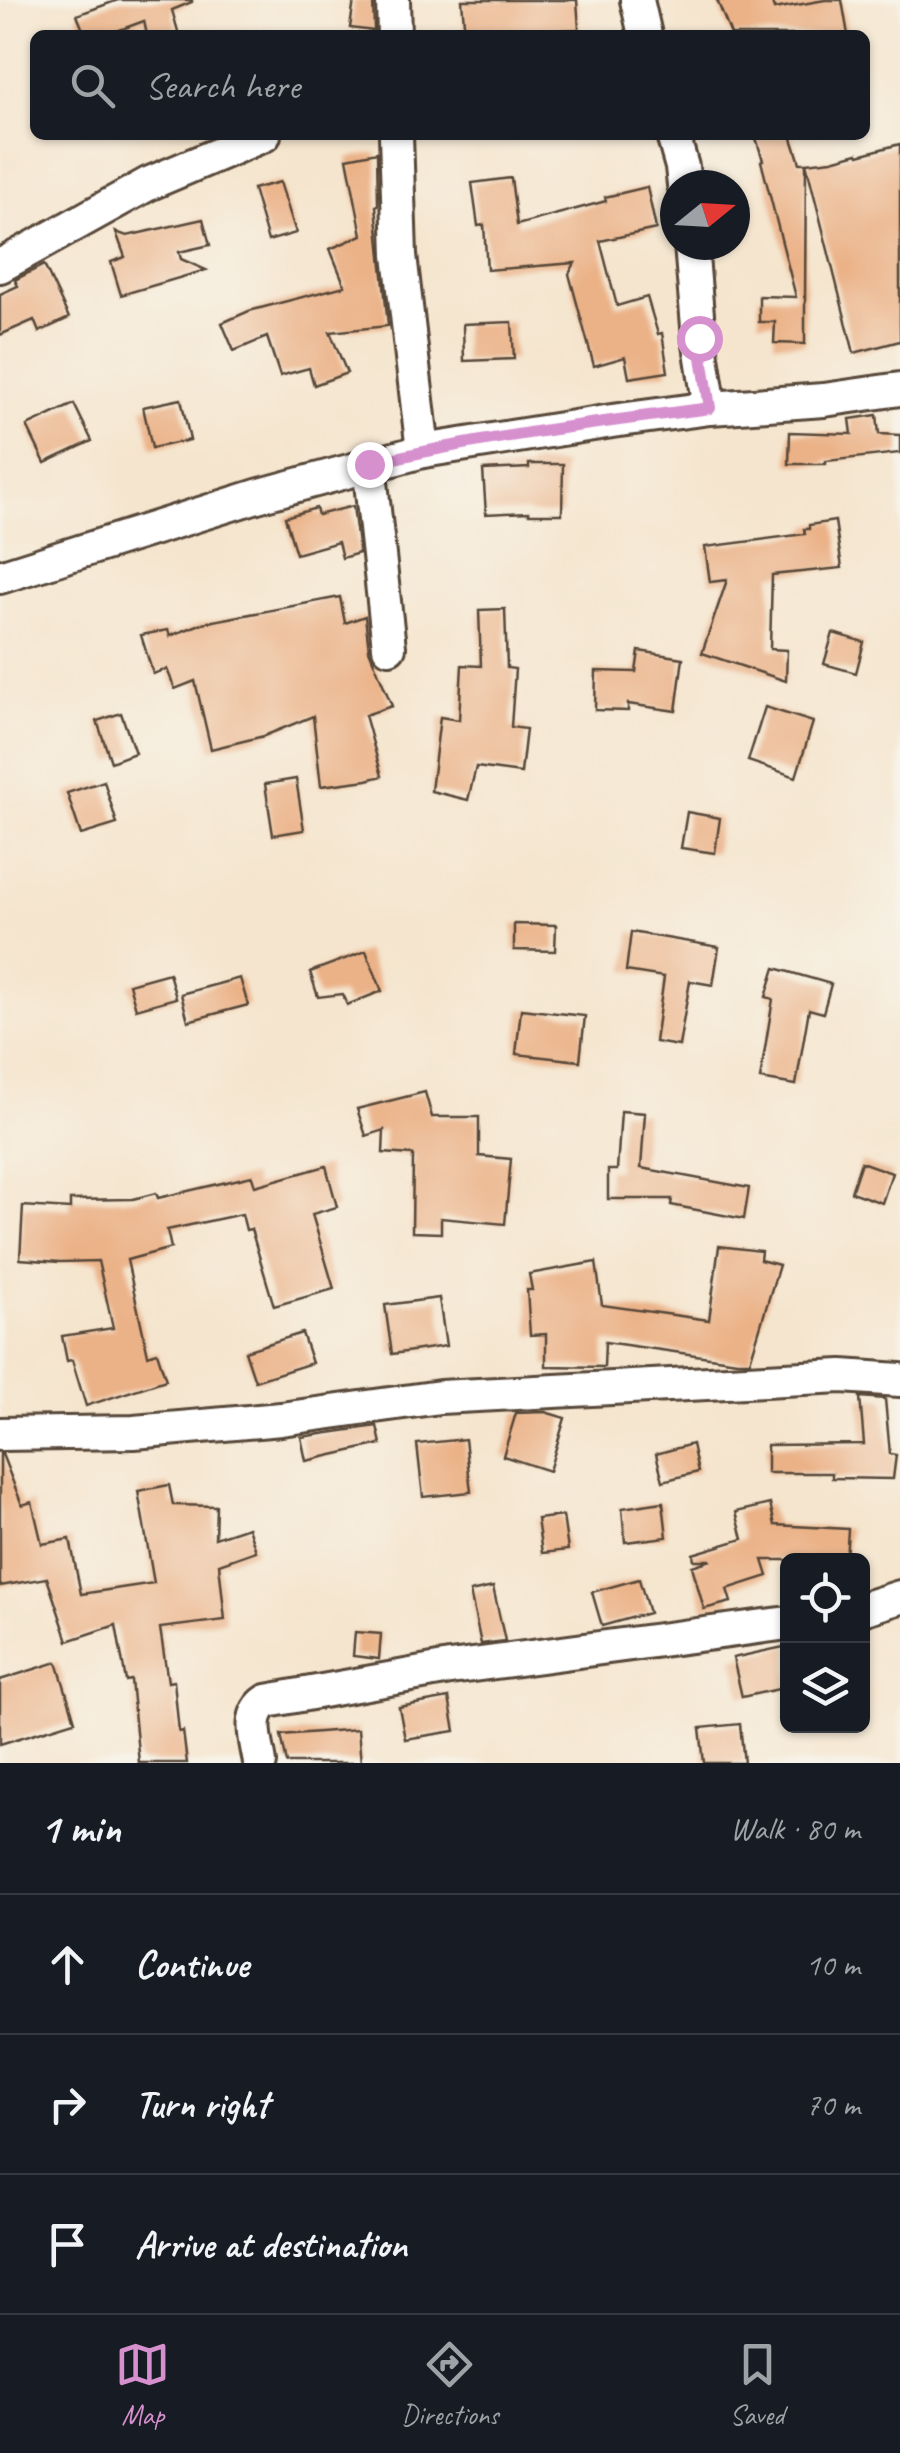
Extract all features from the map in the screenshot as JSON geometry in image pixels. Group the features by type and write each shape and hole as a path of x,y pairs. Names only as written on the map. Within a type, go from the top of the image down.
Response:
{"street":[{"path":"394,0 394,30"},
{"path":"637,0 644,30"},
{"path":"0,266 148,184 252,140"},
{"path":"396,140 400,255 423,451"},
{"path":"674,140 682,170"},
{"path":"691,260 710,408"},
{"path":"0,577 423,451 710,408 824,400 900,389"},
{"path":"369,464 389,647"},
{"path":"0,1434 134,1432 281,1419 440,1397 842,1376 900,1380"},
{"path":"870,1606 900,1597"},
{"path":"260,1763 254,1718 267,1701 450,1668 780,1624"}],"building":[{"path":"118,0 192,0 172,10 178,30 146,30 144,21 120,30 83,30 77,15"},
{"path":"354,0 373,0 374,30 350,28"},
{"path":"462,0 577,0 579,29 465,30"},
{"path":"717,0 771,0 774,9 842,0 847,30 729,30"},
{"path":"757,140 793,140 800,163 806,163 805,344 774,343 775,322 759,322 759,296 796,297"},
{"path":"900,144 900,341 854,353 806,163"},
{"path":"377,152 376,206 388,326 330,332 347,373 314,385 309,368 280,376 267,337 234,351 222,323 249,311 345,286 330,249 362,235 347,158"},
{"path":"511,178 517,225 647,187 656,229 600,241 617,306 647,297 658,334 662,333 668,372 629,378 625,357 594,366 569,274 575,263 487,270 484,225 478,226 472,183"},
{"path":"280,182 296,233 268,241 253,189"},
{"path":"203,219 210,245 179,252 181,259 206,270 121,295 111,262 125,257 116,232 127,236"},
{"path":"44,265 69,318 39,332 34,320 0,335 0,294 18,286 15,280"},
{"path":"512,322 514,359 464,361 463,324"},
{"path":"181,399 190,440 152,448 143,407"},
{"path":"74,404 92,441 45,463 27,426"},
{"path":"877,415 879,434 900,435 900,453 826,464 789,464 790,432 852,434 850,419"},
{"path":"529,464 563,464 562,514 486,514 483,470 529,468"},
{"path":"353,506 359,553 342,558 338,542 296,554 285,517 316,508 318,515"},
{"path":"835,521 842,568 772,575 770,649 787,650 786,681 702,653 727,580 710,582 705,547 805,534 809,525"},
{"path":"340,597 345,623 365,616 369,650 392,706 365,715 382,776 367,780 321,786 313,716 264,736 211,749 195,681 175,689 167,669 153,674 141,635 168,630 170,636 203,623"},
{"path":"505,609 507,668 515,669 511,727 526,729 521,773 476,767 468,800 431,791 440,717 459,720 462,665 481,666 479,610"},
{"path":"833,633 864,642 856,673 824,664"},
{"path":"639,651 683,658 676,711 628,704 628,711 595,710 596,671 636,672"},
{"path":"765,707 813,722 796,777 748,761"},
{"path":"121,713 135,753 111,762 97,721"},
{"path":"296,779 304,830 273,835 265,784"},
{"path":"104,781 117,824 81,835 67,793"},
{"path":"687,812 720,818 715,853 681,848"},
{"path":"514,924 556,925 555,951 514,950"},
{"path":"631,932 719,947 713,985 690,981 679,1046 655,1042 664,977 626,971"},
{"path":"366,951 382,991 347,1005 342,994 318,997 310,972"},
{"path":"775,968 831,984 823,1013 809,1009 796,1085 760,1079 773,999 766,997"},
{"path":"169,973 176,998 136,1009 129,984"},
{"path":"240,978 248,1005 188,1021 181,994"},
{"path":"521,1009 585,1016 580,1061 516,1054"},
{"path":"425,1092 432,1117 479,1117 479,1156 511,1159 505,1224 441,1218 441,1233 412,1232 413,1155 383,1153 384,1130 366,1136 357,1109"},
{"path":"621,1111 645,1113 641,1168 749,1188 744,1219 671,1205 672,1199 608,1199 608,1170 617,1170"},
{"path":"861,1162 892,1173 882,1203 851,1192"},
{"path":"326,1166 337,1207 312,1214 334,1289 274,1306 251,1229 246,1230 242,1214 167,1230 171,1248 127,1260 148,1355 157,1352 166,1380 86,1406 72,1360 67,1361 62,1336 113,1328 98,1261 20,1259 23,1206 70,1209 70,1200 133,1199 156,1193 158,1198 252,1176 255,1186"},
{"path":"719,1246 761,1251 760,1260 779,1265 750,1361 605,1342 604,1367 546,1366 546,1334 530,1335 529,1274 596,1262 602,1305 709,1320"},
{"path":"439,1298 446,1346 392,1354 385,1305"},
{"path":"302,1333 312,1363 255,1381 245,1351"},
{"path":"860,1397 885,1399 890,1454 896,1455 893,1479 832,1478 832,1473 767,1473 767,1445 864,1444"},
{"path":"545,1412 565,1418 549,1471 503,1456 516,1413"},
{"path":"377,1426 381,1444 306,1461 301,1437"},
{"path":"465,1439 471,1492 423,1497 417,1444"},
{"path":"692,1444 698,1472 663,1481 656,1454"},
{"path":"0,1454 22,1505 32,1502 42,1544 70,1539 81,1594 154,1583 138,1491 169,1485 173,1505 216,1506 215,1538 248,1527 256,1551 219,1564 225,1620 160,1628 168,1682 174,1681 179,1732 183,1731 187,1763 139,1763 131,1680 126,1681 116,1625 68,1641 47,1578 0,1586"},
{"path":"663,1502 667,1537 625,1542 622,1508"},
{"path":"770,1504 775,1525 848,1529 846,1553 780,1553 780,1560 763,1560 768,1576 727,1589 731,1602 704,1609 692,1566 711,1560 694,1560 693,1554 743,1539 736,1512"},
{"path":"563,1516 568,1550 542,1553 537,1519"},
{"path":"639,1579 649,1613 602,1626 592,1592"},
{"path":"493,1587 505,1641 481,1644 470,1592"},
{"path":"355,1632 381,1634 379,1659 353,1656"},
{"path":"780,1648 780,1689 742,1697 733,1658"},
{"path":"57,1662 75,1721 0,1744 0,1680"},
{"path":"449,1698 455,1731 405,1739 399,1707"},
{"path":"740,1724 744,1763 704,1763 700,1728"},
{"path":"358,1729 361,1763 287,1763 281,1735"}],"route":[{"path":"369,464 529,432 710,408 699,338"}]}
